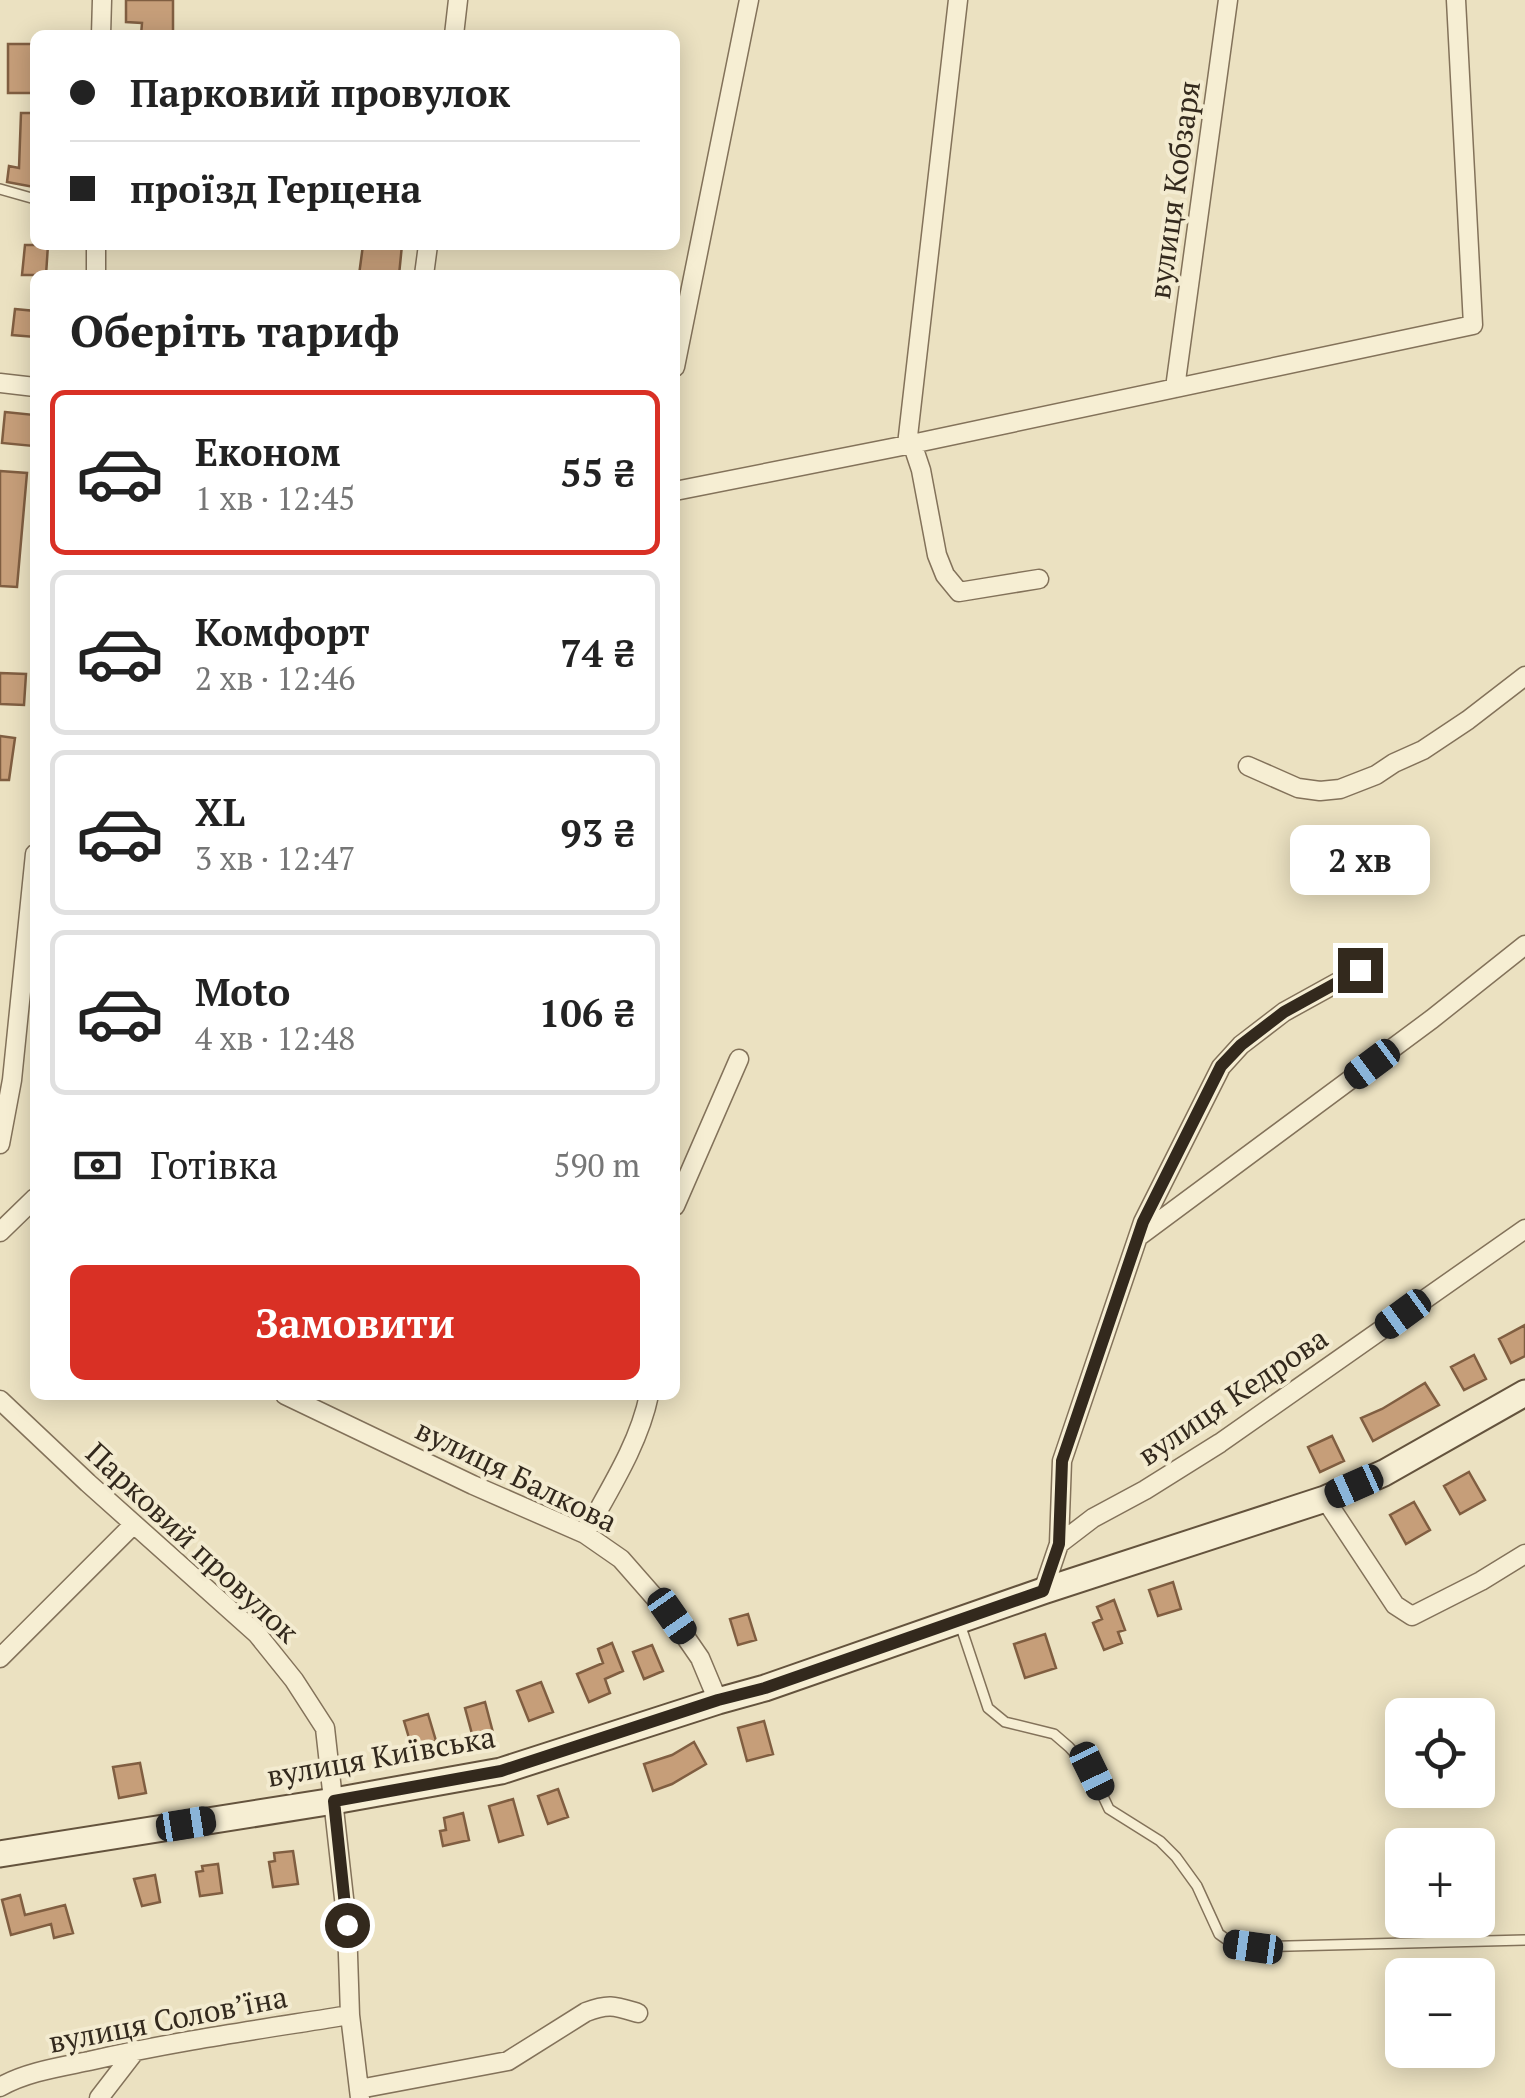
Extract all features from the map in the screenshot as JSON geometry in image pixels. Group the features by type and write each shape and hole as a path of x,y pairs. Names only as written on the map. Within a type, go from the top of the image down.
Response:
{"main road":[{"path":"960,1622 1324,1499 1384,1473 1525,1393"},
{"name":"вулиця Київська","path":"0,1854 501,1771 960,1622"}],"street":[{"path":"101,30 102,0"},
{"path":"455,30 458,0"},
{"path":"680,343 750,0"},
{"path":"958,0 909,444 921,470 937,555 945,575 959,592 1039,580"},
{"name":"вулиця Кобзаря","path":"1176,388 1228,0"},
{"path":"680,490 1472,326 1456,0"},
{"path":"0,382 30,386"},
{"path":"1248,766 1298,788 1340,788 1376,776 1423,750 1525,676"},
{"path":"0,1144 12,1080 30,903"},
{"path":"1138,1238 1525,946"},
{"path":"1043,1591 1059,1544 1062,1461 1143,1222 1221,1066 1284,1012 1360,970"},
{"path":"680,1195 739,1059"},
{"path":"0,1232 30,1203"},
{"name":"вулиця Кедрова","path":"1059,1544 1094,1518 1236,1432 1525,1229"},
{"name":"Парковий провулок","path":"0,1400 257,1634 294,1680 325,1728 347,1925 350,2014 359,2093"},
{"name":"вулиця Балкова","path":"296,1400 585,1534 621,1559 672,1616 700,1658 718,1700"},
{"path":"585,1534 624,1462 648,1400"},
{"path":"1324,1499 1395,1605 1412,1616 1525,1554"},
{"path":"0,1658 134,1524"},
{"path":"359,2093 508,2062 599,2007 610,2004 638,2013"},
{"name":"вулиця Соловʼїна","path":"0,2088 48,2070 136,2050 350,2014"},
{"path":"99,2098 136,2050"}],"lane":[{"path":"0,189 30,198"},
{"path":"960,1622 988,1708 1005,1722 1054,1734 1069,1746 1092,1771 1110,1808 1160,1841 1176,1857 1197,1886 1218,1934 1232,1944 1253,1947 1525,1940"}],"building":[{"path":"126,0 173,0 173,30 141,30 142,23 126,22"},
{"path":"8,44 30,44 30,93 8,93"},
{"path":"21,113 30,113 30,186 7,182 9,166 19,168"},
{"path":"25,245 30,245 30,250 48,250 46,270 30,270 30,275 22,275"},
{"path":"362,250 402,250 400,270 360,270"},
{"path":"15,309 30,310 30,337 12,335"},
{"path":"5,412 30,414 30,446 2,443"},
{"path":"0,471 27,473 17,587 0,586"},
{"path":"0,673 26,674 24,705 0,704"},
{"path":"0,736 15,738 9,780 0,780"},
{"path":"1525,1325 1525,1356 1511,1363 1499,1339"},
{"path":"1474,1355 1486,1379 1464,1390 1451,1367"},
{"path":"1425,1383 1439,1405 1373,1441 1361,1418"},
{"path":"1332,1436 1344,1461 1320,1472 1308,1447"},
{"path":"1469,1472 1485,1500 1460,1514 1444,1486"},
{"path":"1414,1502 1430,1530 1406,1544 1390,1515"},
{"path":"1173,1582 1181,1609 1158,1616 1149,1590"},
{"path":"1114,1600 1125,1630 1118,1632 1122,1643 1104,1650 1093,1623 1102,1619 1097,1607"},
{"path":"748,1614 756,1640 738,1645 730,1619"},
{"path":"1045,1634 1056,1668 1025,1678 1014,1644"},
{"path":"612,1643 623,1671 605,1679 610,1693 589,1702 577,1674 603,1663 598,1649"},
{"path":"652,1645 663,1671 644,1679 633,1652"},
{"path":"541,1682 553,1712 529,1721 517,1691"},
{"path":"485,1702 495,1740 475,1745 465,1708"},
{"path":"428,1714 436,1741 412,1748 404,1721"},
{"path":"764,1721 773,1754 747,1761 738,1728"},
{"path":"694,1742 706,1764 653,1791 644,1764 672,1755"},
{"path":"140,1763 146,1793 119,1798 113,1767"},
{"path":"558,1789 568,1817 548,1824 538,1796"},
{"path":"513,1799 523,1835 499,1842 489,1806"},
{"path":"463,1813 469,1840 443,1846 440,1831 446,1830 444,1818"},
{"path":"293,1851 298,1884 273,1887 269,1862 275,1861 274,1853"},
{"path":"218,1864 222,1893 200,1896 196,1872 203,1871 202,1866"},
{"path":"155,1875 160,1902 142,1906 134,1879"},
{"path":"20,1895 25,1915 65,1905 73,1933 54,1938 51,1924 11,1935 2,1900"}],"route":[{"path":"347,1925 334,1801 501,1771 765,1688 1043,1591 1059,1544 1062,1461 1143,1222 1221,1066 1284,1012 1360,970"}]}
